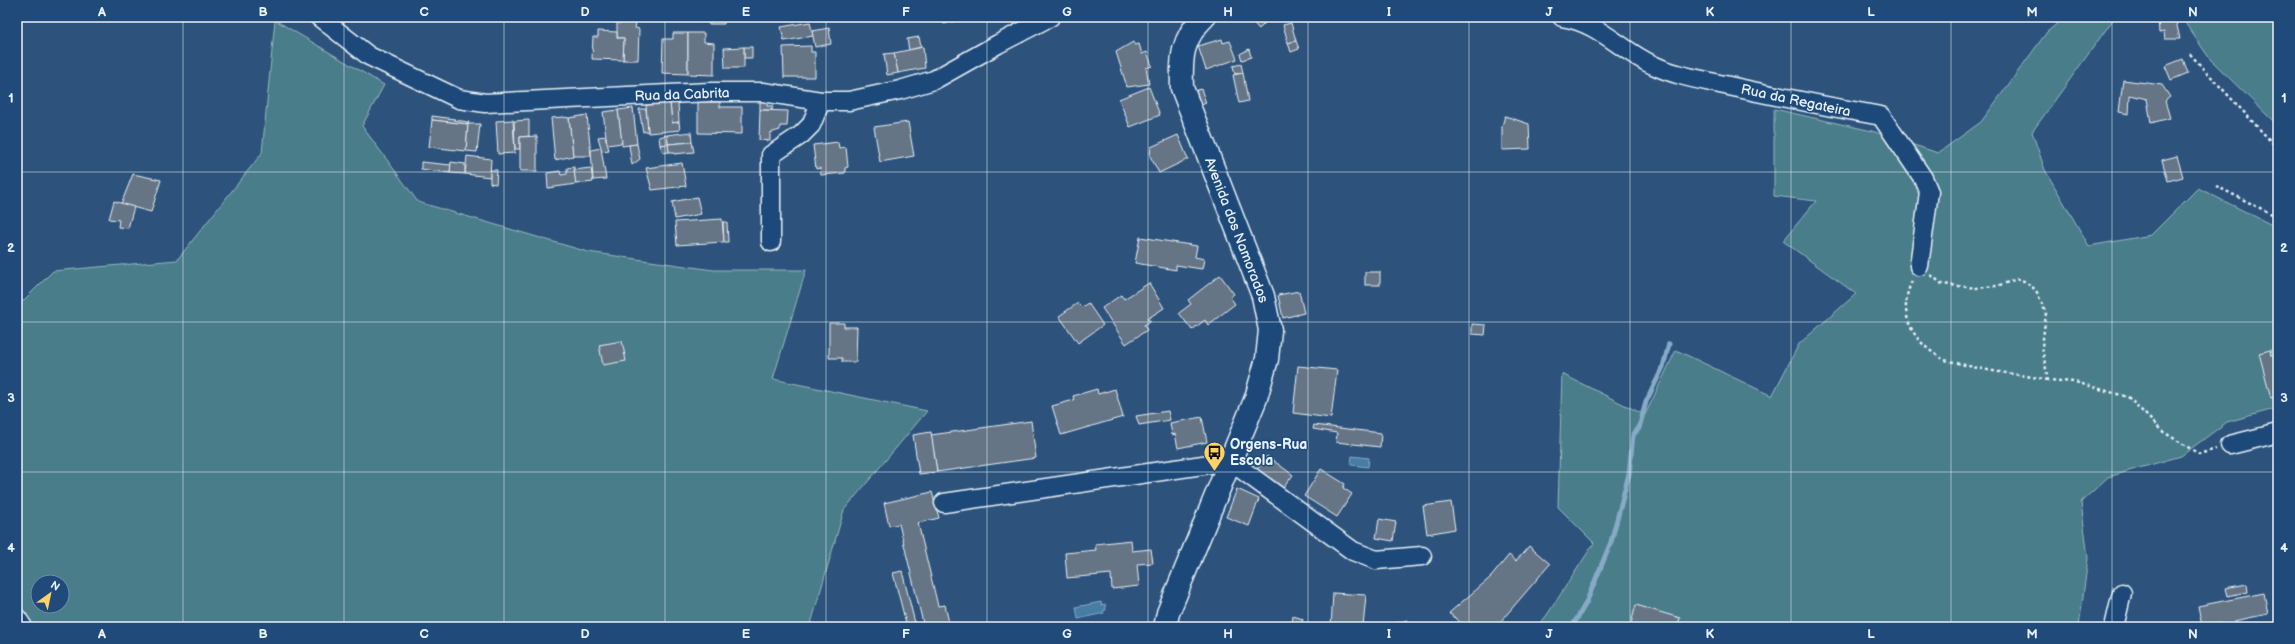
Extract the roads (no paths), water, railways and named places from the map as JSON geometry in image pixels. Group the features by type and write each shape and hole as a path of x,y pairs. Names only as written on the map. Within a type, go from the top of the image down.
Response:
{"street":[{"name":"Rua da Cabrita","path":"319,17 369,56 459,99 485,103 710,92 763,92 821,101 849,101 900,90 934,80 1050,17"},
{"name":"Avenida dos Namorados","path":"1165,627 1168,613 1256,398 1267,359 1270,330 1264,296 1182,88 1181,58 1187,38 1204,17"},
{"name":"Rua da Regateira","path":"1562,17 1583,22 1605,34 1652,65 1677,74 1808,104 1881,116 1923,178 1929,192 1919,266"},
{"path":"771,242 771,155 801,135 811,125 821,101"},
{"path":"2230,445 2278,433"},
{"path":"944,503 1230,461 1353,551 1376,560 1422,556"},
{"path":"2114,627 2122,593"},
{"path":"17,618 23,627"}],"water":[{"path":"1352,456 1369,458 1368,467 1351,465"},
{"path":"1101,602 1102,605 1105,604 1106,610 1103,611 1104,613 1078,619 1076,607"}],"waterway":[{"path":"1572,627 1586,603 1611,542 1629,474 1633,435 1639,428 1646,402 1663,367 1669,344"}],"place":[{"name":"Orgens-Rua Escola","path":"1214,472"}]}
